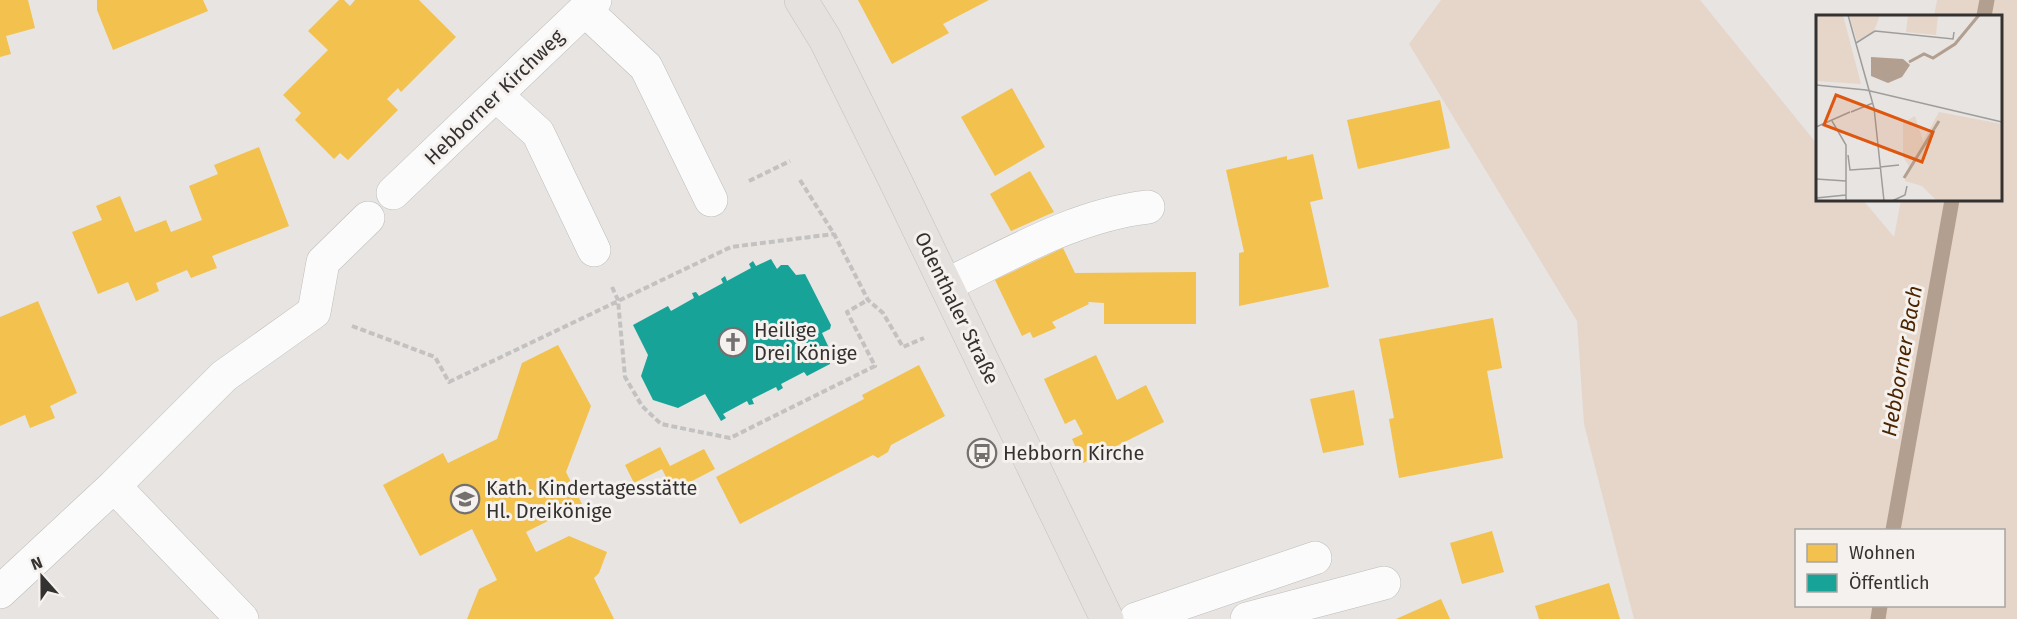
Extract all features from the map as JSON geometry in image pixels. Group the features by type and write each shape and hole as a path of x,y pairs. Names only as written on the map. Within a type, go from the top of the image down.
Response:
{"main road":[{"name":"Odenthaler Straße","path":"802,0 825,39 1107,619"}],"street":[{"path":"590,5 646,67 711,200"},
{"name":"Hebborner Kirchweg","path":"393,193 590,5"},
{"path":"496,95 538,133 594,250"},
{"path":"946,285 1046,237 1107,213 1148,207"},
{"path":"0,592 114,486 224,376 314,312 323,262 368,218"},
{"path":"114,486 242,619"},
{"path":"1136,619 1315,558"},
{"path":"1247,619 1384,583"}],"path":[{"path":"800,180 834,234 868,300 883,313 903,347"},
{"path":"314,312 435,357 449,382 731,247 834,234"},
{"path":"594,250 618,300 625,377 642,406 661,424 730,438 874,366 847,312 868,300"}],"shaded area":[{"path":"1441,0 1700,0 1816,143 1816,201 1864,201 1894,237 1901,201 2002,201 2002,15 1934,15 1937,0 2017,0 2017,619 1634,619 1584,424 1577,321 1409,44"}],"building: Wohnen":[{"path":"0,0 28,0 35,28 6,36 11,54 0,57"},
{"path":"97,0 203,0 208,11 113,50 97,10"},
{"path":"339,0 344,0 350,6 355,0 419,0 456,37 401,92 398,88 387,99 398,110 348,160 340,153 334,159 295,120 301,113 283,95 328,50 308,31"},
{"path":"858,0 989,0 943,24 949,33 892,64"},
{"path":"1012,88 1045,147 995,176 961,117"},
{"path":"1440,100 1450,148 1358,169 1347,120"},
{"path":"259,147 289,226 212,256 217,268 191,278 187,270 156,283 159,291 136,301 128,282 98,294 72,232 102,220 96,206 120,196 135,232 166,220 171,232 202,220 189,186 218,174 214,165"},
{"path":"1313,154 1323,199 1310,202 1329,287 1239,306 1239,253 1244,252 1226,170 1287,156 1287,160"},
{"path":"1030,171 1054,212 1011,231 990,194"},
{"path":"1063,248 1075,273 1196,272 1196,324 1104,324 1104,303 1088,302 1089,304 1052,322 1056,328 1033,338 1030,332 1022,336 995,280"},
{"path":"38,301 77,393 50,406 55,418 30,428 25,415 0,426 0,317"},
{"path":"1493,318 1502,368 1487,371 1503,458 1399,478 1389,419 1394,418 1379,339"},
{"path":"558,345 591,406 566,472 582,504 526,532 536,552 569,536 607,552 599,573 594,578 614,619 467,619 479,589 497,580 472,529 420,556 383,485 443,453 448,463 497,439 522,363"},
{"path":"1096,355 1117,400 1146,385 1164,422 1083,463 1072,439 1083,434 1075,419 1065,424 1044,379"},
{"path":"919,365 945,416 891,445 888,452 878,458 873,455 740,524 716,477 864,399 862,395"},
{"path":"1354,390 1364,445 1323,453 1310,399"},
{"path":"660,447 670,466 704,449 715,469 673,491 662,469 634,483 625,465"},
{"path":"1492,531 1504,572 1462,584 1450,543"},
{"path":"1609,583 1620,619 1539,619 1535,606"},
{"path":"1441,599 1450,619 1396,619"}],"building: Öffentlich":[{"name":"Heilige Drei Könige","path":"771,259 777,269 781,265 788,265 796,275 805,274 831,325 830,329 822,333 830,350 830,364 807,376 804,372 781,384 783,388 778,391 776,387 752,399 754,404 749,405 747,401 723,414 726,418 721,421 705,394 678,408 653,400 641,376 648,355 633,325 668,306 671,311 694,298 692,293 696,292 699,296 723,283 721,279 725,276 727,281 751,268 749,264 753,261 756,266"}],"waterway":[{"name":"Hebborner Bach","path":"1984,15 1987,0"},
{"name":"Hebborner Bach","path":"1893,529 1952,201"},
{"name":"Hebborner Bach","path":"1878,619 1880,607"}],"place":[{"name":"Heilige Drei Könige","path":"733,342"},
{"name":"Hebborn Kirche","path":"982,453"},
{"name":"Kath. Kindertagesstätte Hl. Dreikönige","path":"465,499"}]}
